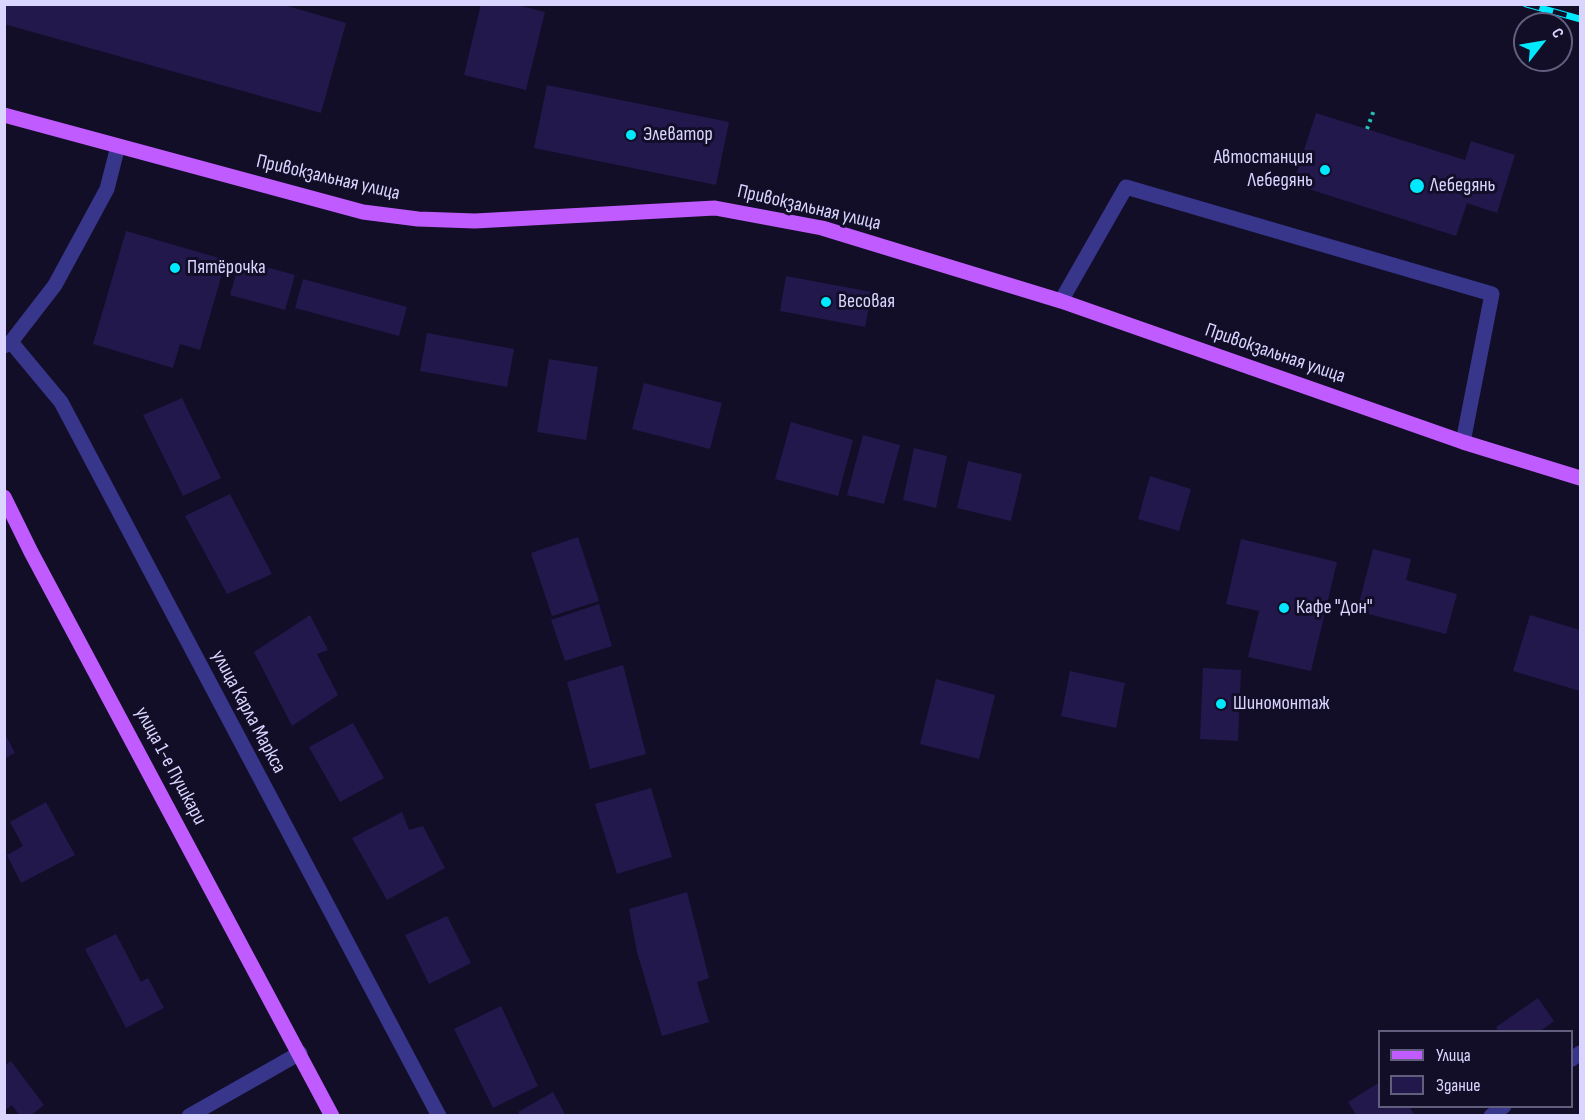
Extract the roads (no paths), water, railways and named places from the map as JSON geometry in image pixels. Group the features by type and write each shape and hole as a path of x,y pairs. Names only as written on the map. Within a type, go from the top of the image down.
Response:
{"main road":[{"name":"Привокзальная улица","path":"4,115 363,212 418,219 475,221 715,208 822,228 1061,301 1463,442 1581,478"},
{"name":"улица 1-е Пушкари","path":"4,497 42,573 332,1116"}],"street":[{"path":"8,344 55,285 107,189 118,146"},
{"path":"1061,301 1126,187 1492,294 1463,442"},
{"name":"улица Карла Маркса","path":"8,344 61,402 439,1116"},
{"path":"189,1116 300,1053"}],"railway":[{"path":"1526,4 1580,19"}],"place":[{"name":"Элеватор","path":"631,135"},
{"name":"Автостанция Лебедянь","path":"1325,170"},
{"name":"Лебедянь","path":"1417,186"},
{"name":"Пятёрочка","path":"175,268"},
{"name":"Весовая","path":"826,302"},
{"name":"Кафе \"Дон\"","path":"1284,608"},
{"name":"Шиномонтаж","path":"1221,704"}]}
